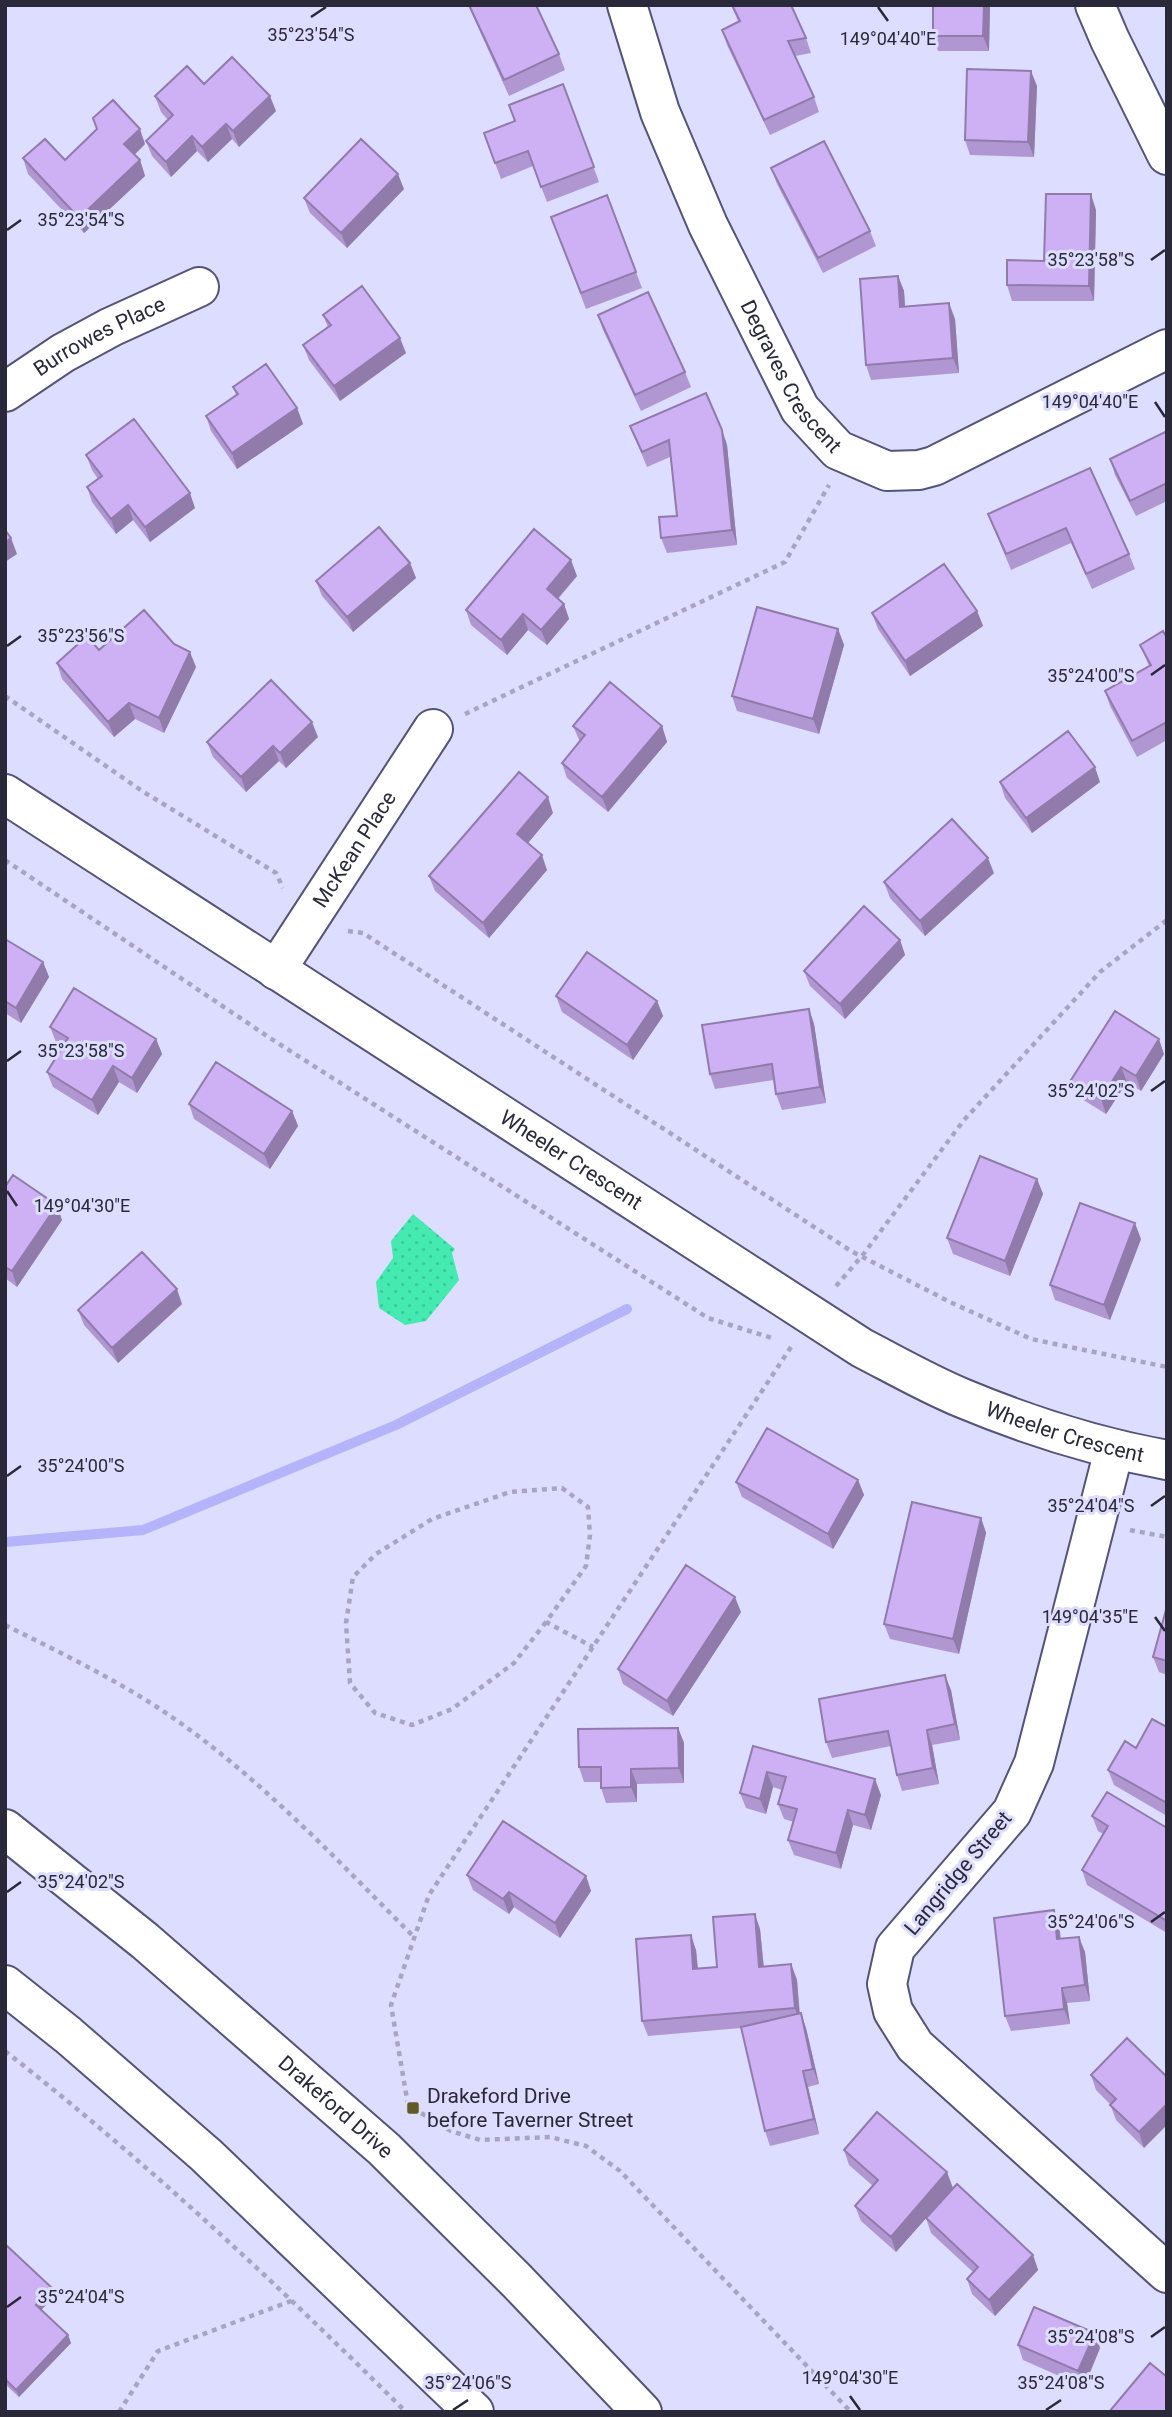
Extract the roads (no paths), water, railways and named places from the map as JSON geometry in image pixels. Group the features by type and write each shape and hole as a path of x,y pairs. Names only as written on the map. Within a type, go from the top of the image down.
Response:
{"main road":[{"name":"Degraves Crescent","path":"627,5 660,112 708,225 800,409 838,450 887,471 919,470 934,466 1167,349"},
{"path":"1095,5 1167,155"},
{"name":"Burrowes Place","path":"5,392 63,353 111,327 198,287"},
{"name":"McKean Place","path":"276,970 433,729"},
{"name":"Wheeler Crescent","path":"5,794 862,1348 961,1398 1063,1436 1114,1450 1167,1460"},
{"name":"Langridge Street","path":"1114,1450 1034,1763 1012,1812 895,1948 887,1984 893,2011 915,2046 1167,2273"},
{"name":"Drakeford Drive","path":"5,1829 145,1941 384,2149 517,2281 642,2412"},
{"path":"5,1985 68,2035 206,2155 474,2412"}],"waterway":[{"path":"5,1542 143,1530 396,1425 627,1309"}],"place":[{"name":"Drakeford Drive before Taverner Street","path":"413,2108"}]}
